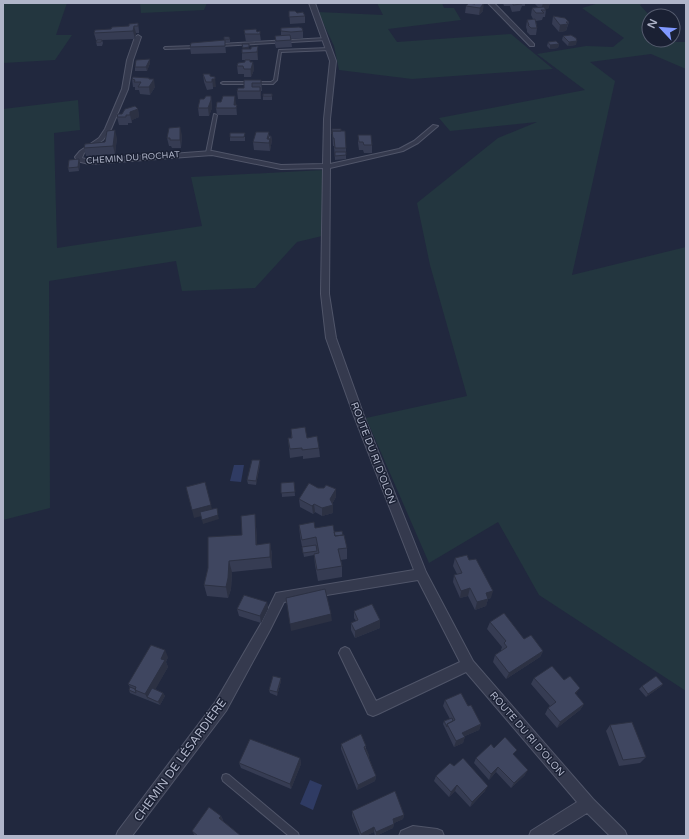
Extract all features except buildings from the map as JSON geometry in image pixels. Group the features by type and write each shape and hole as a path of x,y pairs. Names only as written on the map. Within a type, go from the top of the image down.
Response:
{"street":[{"name":"ROUTE DU RI D'OLON","path":"312,3 333,61 327,119 326,294 331,338 358,416 421,574 468,666 588,804 620,836"},
{"path":"491,3 532,45"},
{"name":"CHEMIN DU ROCHAT","path":"138,37 130,60 125,89 108,129 101,138 82,152 78,157 79,160 89,162 208,153 281,167 335,166 400,150 416,142 435,126"},
{"name":"CHEMIN DE LÉSARDIÈRE","path":"123,836 221,706 266,626 280,597 421,574"},
{"path":"345,653 373,709 468,666"},
{"path":"536,836 588,804"},
{"path":"406,836 413,833 437,836"}],"lane":[{"path":"214,46 326,39"},
{"path":"165,48 197,47"},
{"path":"223,83 272,83 276,80 280,51 329,49"},
{"path":"208,153 215,115"},
{"path":"226,778 295,836"}],"shaded area":[{"path":"3,3 67,3 56,35 72,35 55,60 3,63"},
{"path":"140,3 207,3 204,10 141,13"},
{"path":"377,3 442,3 444,8 454,8 461,20 388,29 397,42 511,34 553,69 412,79 339,70 334,46 318,12 383,15"},
{"path":"599,3 643,3 640,5 643,8 641,8 641,48 681,48 681,42 686,42 686,69 651,54 590,62 615,81 572,275 686,247 686,691 539,595 498,522 429,563 366,418 467,396 430,265 417,203 498,138 537,122 450,131 439,118 585,90 537,54 586,46 613,47 624,38 582,8"},
{"path":"78,100 80,130 54,133 57,248 202,226 191,177 323,170 322,236 297,242 255,288 182,291 176,261 49,281 50,508 3,520 3,109"}],"water":[{"path":"234,465 244,465 241,482 230,481"},
{"path":"310,780 322,785 313,810 300,804"}]}
